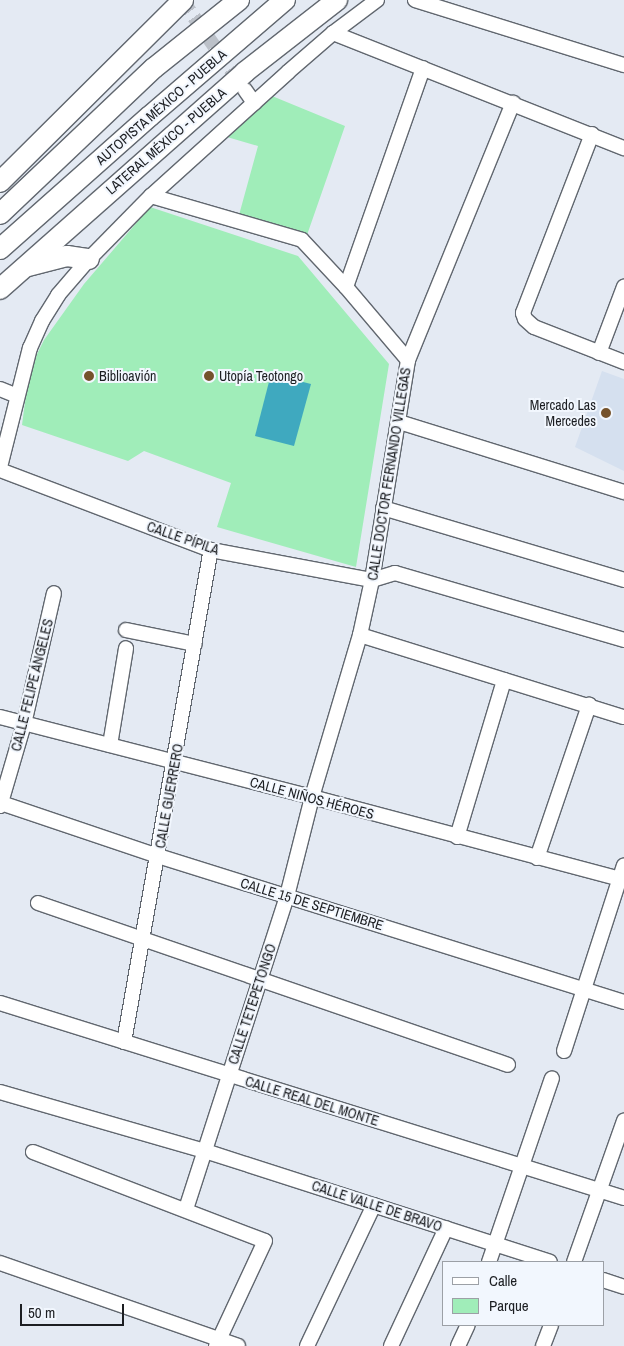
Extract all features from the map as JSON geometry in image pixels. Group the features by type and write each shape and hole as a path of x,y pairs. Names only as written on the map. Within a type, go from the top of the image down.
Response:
{"highway":[{"path":"0,182 183,0"},
{"path":"0,214 154,68 239,0"},
{"name":"AUTOPISTA MÉXICO - PUEBLA","path":"0,249 285,0"},
{"name":"LATERAL MÉXICO - PUEBLA","path":"0,289 245,72 337,0"},
{"path":"24,268 67,256 89,259"}],"street":[{"path":"0,468 30,348 42,321 58,295 89,259 152,196 333,33 377,0"},
{"path":"415,0 624,66"},
{"path":"333,33 624,148"},
{"path":"346,287 423,68"},
{"path":"244,90 254,103"},
{"name":"CALLE DOCTOR FERNANDO VILLEGAS","path":"312,797 360,635 372,580 408,360 513,103"},
{"path":"592,134 524,307 524,319 534,327 624,362"},
{"path":"152,196 302,240 346,287 408,360"},
{"path":"599,353 624,287"},
{"path":"0,389 17,396"},
{"path":"399,422 624,492"},
{"name":"CALLE PÍPILA","path":"0,468 212,550 372,580"},
{"path":"383,508 624,580"},
{"name":"CALLE GUERRERO","path":"124,1042 212,550"},
{"path":"372,580 395,573 624,640"},
{"name":"CALLE FELIPE ÁNGELES","path":"1,805 24,724 54,593"},
{"path":"126,630 195,644"},
{"path":"360,635 624,717"},
{"path":"110,746 126,648"},
{"path":"457,837 504,680"},
{"path":"537,858 589,705"},
{"name":"CALLE NIÑOS HÉROES","path":"0,717 312,797 622,880"},
{"name":"CALLE TETEPETONGO","path":"186,1209 287,896 312,797"},
{"name":"CALLE 15 DE SEPTIEMBRE","path":"1,805 624,1002"},
{"path":"564,1051 583,989 622,880 624,866"},
{"path":"38,903 144,938 259,981 508,1065"},
{"name":"CALLE REAL DEL MONTE","path":"0,1003 624,1198"},
{"path":"489,1261 552,1078"},
{"name":"CALLE VALLE DE BRAVO","path":"0,1092 205,1151 547,1261"},
{"path":"574,1261 624,1120"},
{"path":"34,1152 265,1241 217,1342"},
{"path":"307,1346 374,1205"},
{"path":"391,1346 446,1228"},
{"path":"0,1263 217,1342 238,1346"},
{"path":"604,1280 624,1287"},
{"path":"458,1346 468,1326"},
{"path":"542,1346 551,1326"}],"shaded area":[{"name":"Mercado Las Mercedes","path":"602,371 624,379 624,471 575,447"}],"green space":[{"path":"272,96 345,126 307,235 239,215 258,146 227,137"},
{"name":"Utopía Teotongo","path":"150,207 298,256 389,364 356,567 217,527 231,483 144,451 128,461 22,425 27,387 37,354 44,340 84,284"}],"water":[{"path":"271,374 311,384 294,446 255,436"}],"tunnel":[{"path":"182,0 242,86"}],"place":[{"name":"Biblioavión","path":"89,376"},
{"name":"Utopía Teotongo","path":"209,376"},
{"name":"Mercado Las Mercedes","path":"606,413"}]}
